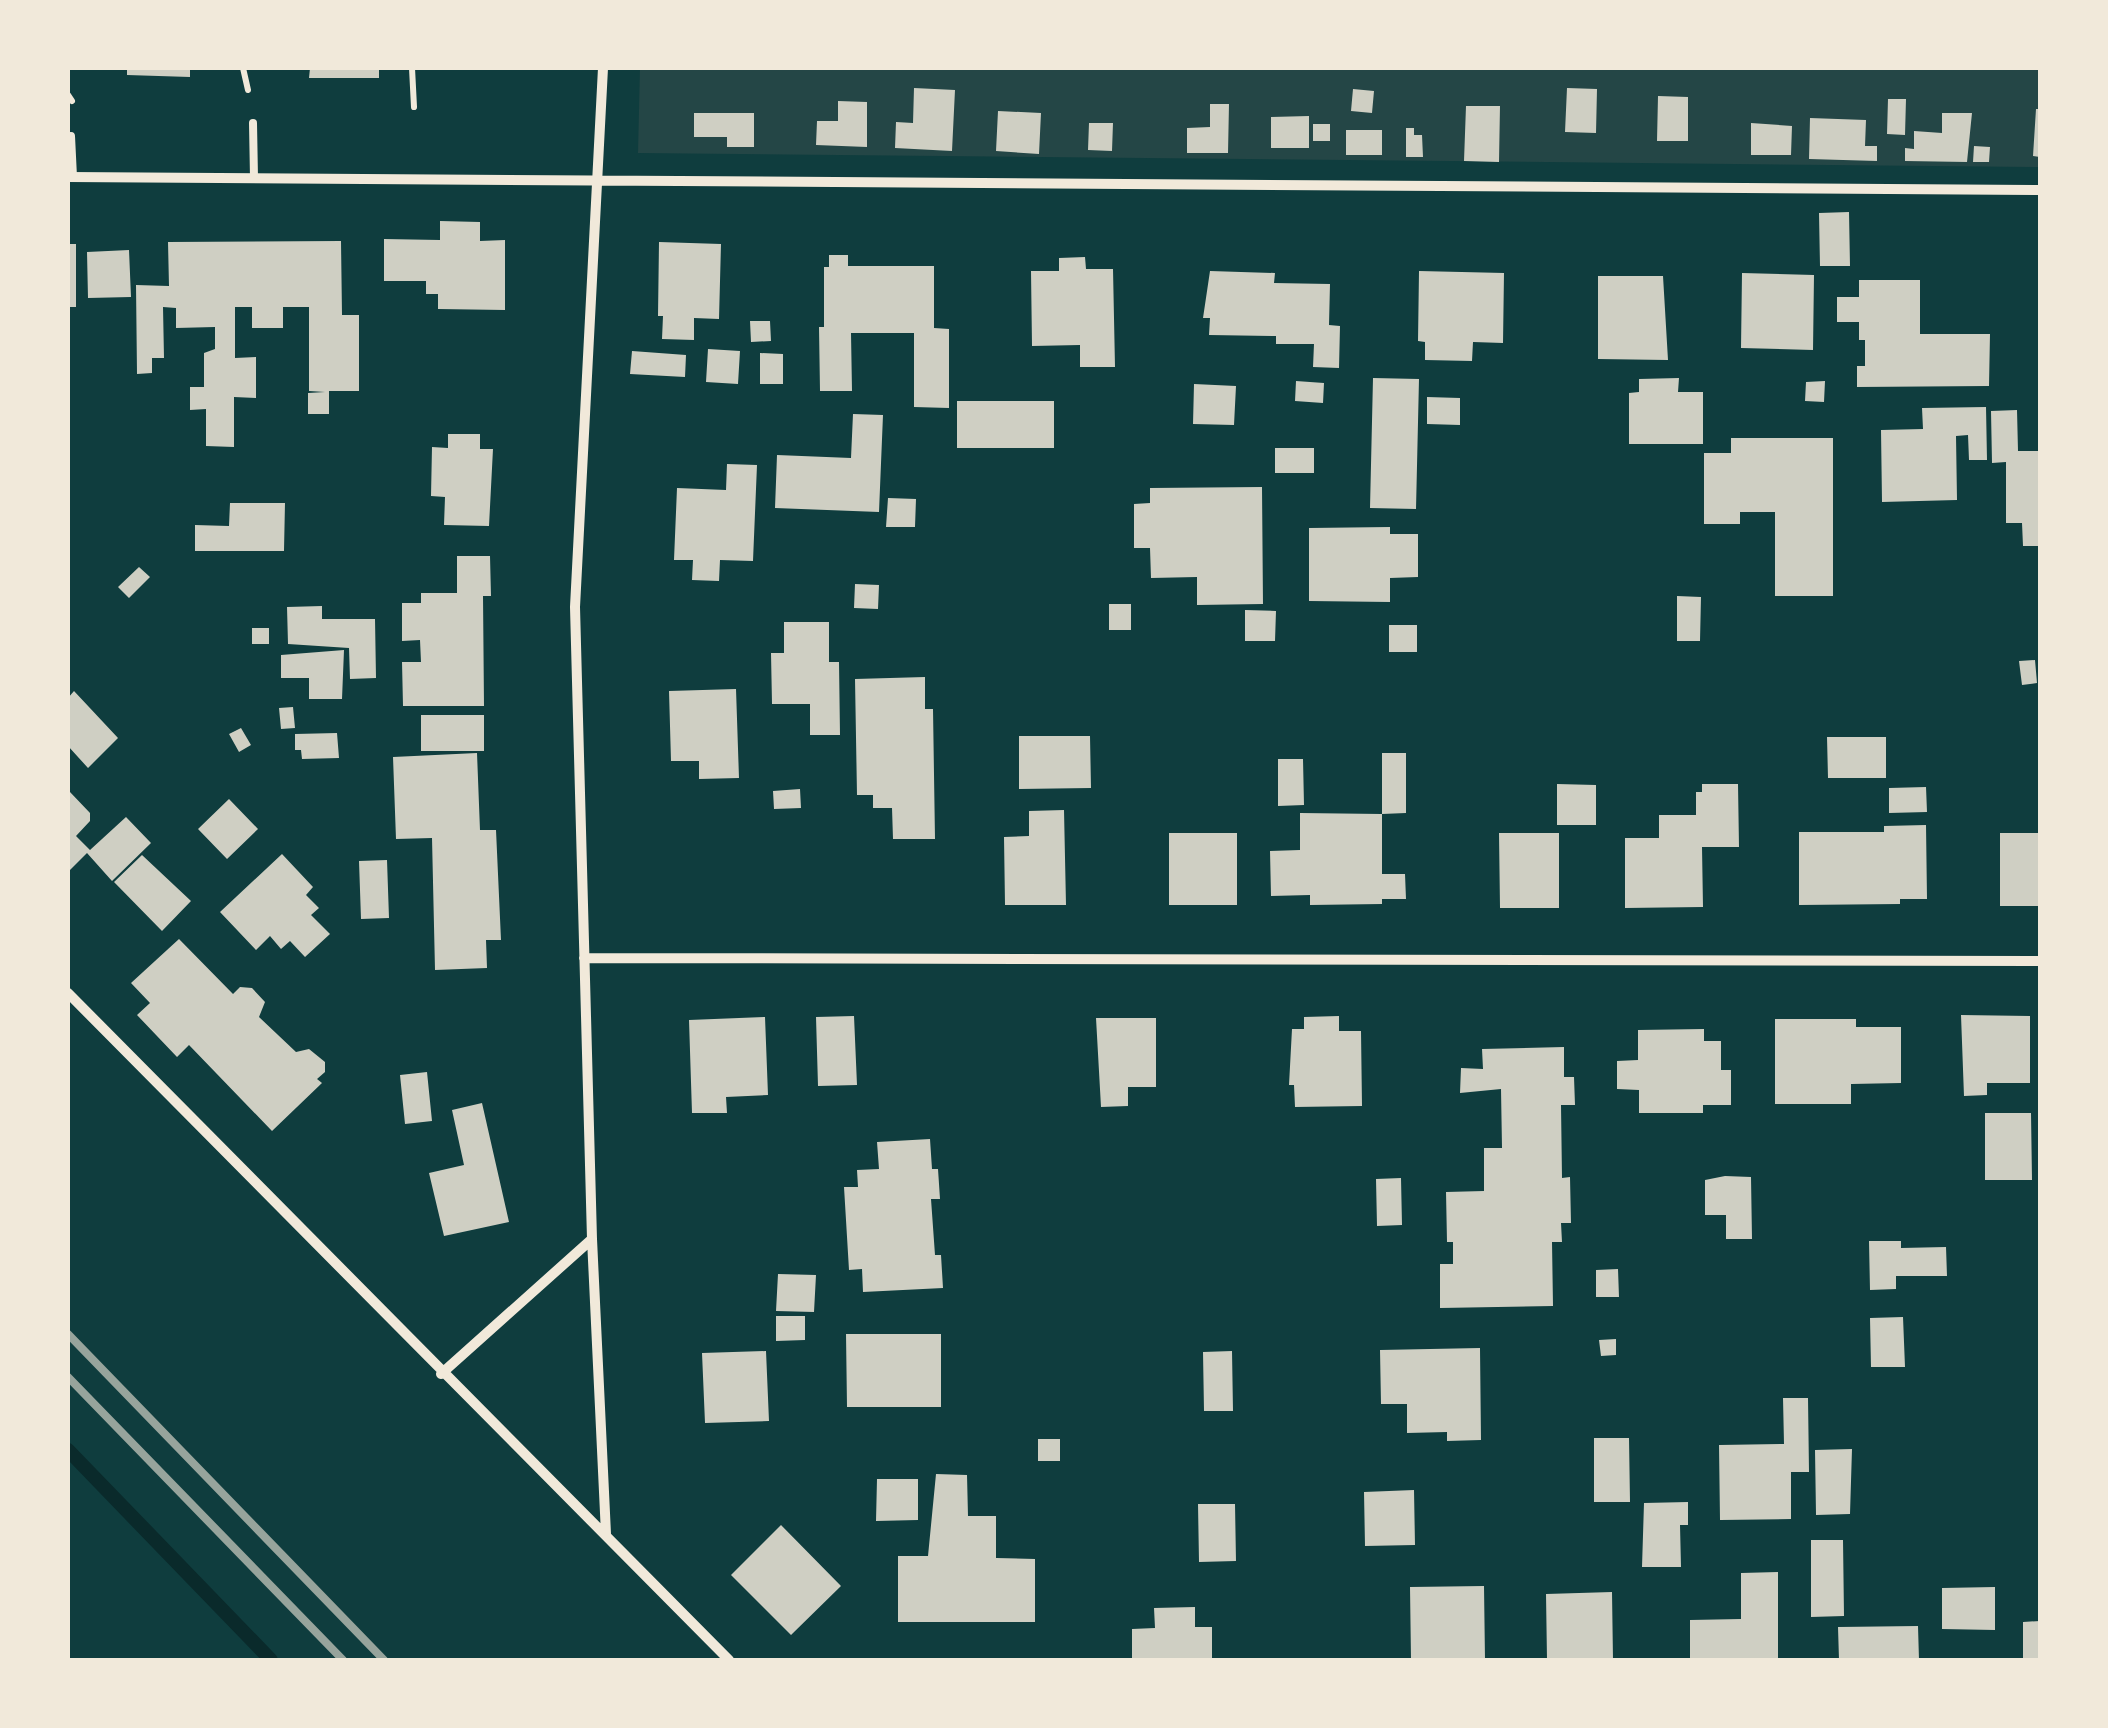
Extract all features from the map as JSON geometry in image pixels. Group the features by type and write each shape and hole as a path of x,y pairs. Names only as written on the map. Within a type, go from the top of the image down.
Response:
{"street":[{"path":"603,68 575,607 592,1239 606,1534"},
{"path":"70,177 2040,190"},
{"path":"584,958 2040,961"},
{"path":"68,993 441,1374 729,1660"},
{"path":"441,1374 592,1239"}],"lane":[{"path":"252,124 254,178"},
{"path":"70,177 71,136"}],"path":[{"path":"242,68 248,90"},
{"path":"412,68 414,107"}],"shaded area":[{"path":"640,68 2040,68 2040,167 638,153"}],"building":[{"path":"127,68 190,68 190,77 127,75"},
{"path":"310,68 379,68 379,78 309,78"},
{"path":"914,88 955,90 952,151 895,148 896,122 913,123"},
{"path":"1567,88 1597,89 1596,133 1565,132"},
{"path":"1353,89 1374,91 1372,113 1351,111"},
{"path":"1658,96 1688,97 1688,141 1657,141"},
{"path":"1888,99 1906,99 1905,135 1887,134"},
{"path":"838,101 867,102 867,147 816,145 817,121 838,121"},
{"path":"1210,104 1229,104 1228,153 1187,153 1187,128 1210,127"},
{"path":"1466,106 1500,106 1499,162 1464,161"},
{"path":"2036,109 2040,109 2040,157 2033,156"},
{"path":"998,111 1041,113 1039,154 996,151"},
{"path":"694,113 754,113 754,147 727,147 727,137 694,137"},
{"path":"1942,113 1972,113 1967,162 1905,161 1905,148 1914,149 1914,131 1942,133"},
{"path":"1309,116 1309,148 1271,148 1271,117"},
{"path":"1810,118 1866,120 1865,146 1877,146 1877,161 1809,159"},
{"path":"1089,123 1113,123 1112,151 1088,150"},
{"path":"1751,123 1792,126 1791,155 1751,155"},
{"path":"1313,124 1330,124 1330,141 1313,141"},
{"path":"1406,128 1414,128 1414,135 1422,135 1423,157 1406,157"},
{"path":"1346,130 1382,130 1382,155 1346,155"},
{"path":"1974,146 1990,147 1989,162 1973,162"},
{"path":"1849,212 1850,266 1820,266 1819,213"},
{"path":"440,221 480,222 480,241 505,240 505,310 438,309 438,294 426,294 426,281 384,281 384,239 440,240"},
{"path":"341,241 342,315 359,315 359,391 329,391 329,414 308,414 308,393 325,392 309,391 309,307 283,307 283,328 252,328 252,307 235,307 235,358 256,357 256,398 234,397 234,447 206,446 206,409 190,410 190,387 204,387 204,353 215,349 215,327 176,328 176,308 163,307 164,358 152,358 152,373 137,374 136,285 169,286 168,242"},
{"path":"659,242 721,244 719,319 694,318 694,340 662,339 663,316 658,316"},
{"path":"68,244 76,244 76,307 68,307"},
{"path":"129,250 131,297 88,298 87,252"},
{"path":"829,255 848,255 848,266 934,266 934,328 949,329 949,408 914,407 914,333 851,333 852,391 820,391 819,327 824,327 824,267 829,267"},
{"path":"1085,257 1086,269 1113,269 1115,367 1080,367 1080,345 1032,346 1031,271 1059,271 1059,258"},
{"path":"1210,271 1275,273 1274,283 1330,284 1329,325 1340,326 1339,368 1313,367 1314,344 1276,344 1276,336 1209,335 1210,318 1203,318"},
{"path":"1419,271 1504,273 1503,343 1473,342 1472,361 1425,360 1425,342 1418,341"},
{"path":"1742,273 1814,275 1813,350 1741,348"},
{"path":"1598,276 1663,276 1668,360 1598,359"},
{"path":"1859,280 1920,280 1920,334 1990,334 1989,386 1857,387 1857,366 1865,366 1865,340 1859,340 1859,322 1837,322 1837,297 1859,297"},
{"path":"750,321 770,321 771,341 751,342"},
{"path":"708,349 740,351 738,384 706,382"},
{"path":"632,351 686,355 685,377 630,374"},
{"path":"760,353 783,354 783,384 760,384"},
{"path":"1373,378 1419,379 1416,509 1370,508"},
{"path":"1679,378 1678,392 1703,392 1703,444 1629,444 1629,393 1639,392 1639,379"},
{"path":"1296,381 1324,383 1323,403 1295,401"},
{"path":"1825,381 1824,402 1805,401 1806,382"},
{"path":"1194,384 1236,386 1234,425 1193,424"},
{"path":"1427,397 1460,398 1460,425 1427,424"},
{"path":"957,401 1054,401 1054,448 957,448"},
{"path":"1986,407 1987,460 1969,460 1968,435 1956,436 1957,500 1882,502 1881,430 1923,429 1922,408"},
{"path":"2017,410 2018,451 2040,451 2040,546 2023,546 2022,523 2006,523 2006,462 1992,463 1991,411"},
{"path":"853,414 883,415 879,512 775,508 777,455 851,458"},
{"path":"448,434 480,434 480,449 493,449 489,526 444,525 445,497 431,496 432,447 448,448"},
{"path":"1731,438 1833,438 1833,596 1775,596 1775,512 1740,512 1740,524 1704,524 1704,453 1731,453"},
{"path":"1275,448 1314,448 1314,473 1275,473"},
{"path":"727,464 757,465 753,561 720,560 719,581 692,580 693,560 674,560 677,488 726,490"},
{"path":"1262,487 1263,604 1197,605 1197,577 1151,578 1150,548 1134,548 1134,504 1150,503 1150,488"},
{"path":"888,498 916,499 915,527 886,527"},
{"path":"230,503 285,503 284,551 195,551 195,525 229,526"},
{"path":"1390,527 1390,534 1418,534 1418,577 1390,578 1390,602 1309,601 1309,528"},
{"path":"457,556 490,556 491,596 483,596 484,706 403,706 402,662 421,662 420,640 402,641 402,603 421,603 421,593 457,593"},
{"path":"139,567 150,577 129,598 118,587"},
{"path":"855,584 879,585 878,609 854,608"},
{"path":"1677,596 1701,597 1700,641 1677,641"},
{"path":"1109,604 1131,604 1131,630 1109,630"},
{"path":"322,606 322,619 375,619 376,678 350,679 349,648 288,644 287,607"},
{"path":"1245,610 1276,611 1275,641 1245,641"},
{"path":"784,622 829,622 829,662 839,662 840,735 810,735 810,704 772,704 771,653 784,653"},
{"path":"1389,625 1417,625 1417,652 1389,652"},
{"path":"252,628 269,628 269,644 252,644"},
{"path":"344,650 342,699 309,699 309,678 281,678 281,655"},
{"path":"2035,660 2037,683 2022,685 2019,661"},
{"path":"925,677 925,709 933,709 935,839 893,839 892,808 873,808 873,795 857,795 855,679"},
{"path":"736,689 739,778 699,779 699,761 671,761 669,691"},
{"path":"74,691 118,738 88,768 68,746 68,698"},
{"path":"293,707 295,728 281,729 279,708"},
{"path":"421,715 484,715 484,751 421,751"},
{"path":"241,728 251,745 239,752 229,734"},
{"path":"337,733 339,758 302,759 301,750 295,750 295,734"},
{"path":"1019,736 1090,736 1091,788 1019,789"},
{"path":"1827,737 1886,737 1886,778 1828,778"},
{"path":"477,753 480,830 496,830 501,940 486,940 487,968 435,970 432,838 396,839 393,757"},
{"path":"1382,753 1406,753 1406,813 1382,814"},
{"path":"1278,759 1303,759 1304,805 1278,806"},
{"path":"1557,784 1596,785 1596,825 1557,825"},
{"path":"1702,784 1738,784 1739,847 1702,847 1703,907 1625,908 1625,838 1659,838 1659,815 1696,815 1696,792 1702,792"},
{"path":"1926,787 1927,812 1889,813 1889,788"},
{"path":"800,789 801,808 774,809 773,791"},
{"path":"70,792 90,813 90,821 76,836 90,850 126,817 151,843 112,881 87,853 68,872"},
{"path":"229,799 258,829 227,859 198,829"},
{"path":"1064,810 1066,905 1005,905 1004,837 1029,836 1029,811"},
{"path":"1300,813 1382,814 1382,874 1405,874 1406,899 1382,899 1382,904 1310,905 1310,895 1271,896 1270,851 1300,850"},
{"path":"1926,825 1927,899 1900,899 1900,904 1799,905 1799,832 1884,832 1884,826"},
{"path":"1169,833 1237,833 1237,905 1169,905"},
{"path":"1499,833 1559,833 1559,908 1500,908"},
{"path":"2000,833 2040,833 2040,906 2000,906"},
{"path":"282,854 313,887 306,895 319,908 311,915 330,934 305,957 290,941 281,949 270,936 256,950 220,912"},
{"path":"142,855 191,901 162,931 114,882"},
{"path":"387,860 389,918 361,919 359,861"},
{"path":"179,939 233,994 240,987 252,988 265,1002 259,1017 296,1052 309,1049 325,1062 325,1072 317,1079 322,1083 272,1131 189,1045 177,1057 137,1015 150,1003 131,983"},
{"path":"1961,1015 2030,1016 2030,1083 1987,1083 1987,1095 1964,1096"},
{"path":"854,1016 857,1085 818,1086 816,1017"},
{"path":"1339,1016 1339,1031 1361,1031 1362,1106 1295,1107 1294,1085 1289,1085 1292,1029 1304,1029 1304,1017"},
{"path":"765,1017 768,1095 726,1097 727,1113 692,1113 689,1020"},
{"path":"1096,1018 1156,1018 1156,1087 1128,1087 1128,1106 1101,1107"},
{"path":"1775,1019 1856,1019 1856,1027 1901,1027 1901,1083 1851,1084 1851,1104 1775,1104"},
{"path":"1704,1029 1704,1041 1721,1041 1721,1070 1731,1070 1731,1105 1703,1105 1703,1113 1639,1113 1639,1090 1617,1089 1617,1061 1638,1060 1638,1030"},
{"path":"1564,1047 1564,1077 1574,1077 1575,1105 1561,1105 1562,1178 1570,1177 1571,1223 1561,1223 1562,1242 1552,1242 1553,1306 1440,1308 1440,1264 1453,1264 1453,1242 1447,1242 1446,1192 1484,1191 1484,1148 1502,1148 1501,1089 1460,1093 1461,1068 1483,1069 1482,1049"},
{"path":"427,1072 432,1121 405,1124 400,1075"},
{"path":"482,1103 509,1222 444,1236 429,1173 464,1165 452,1110"},
{"path":"1985,1113 2031,1113 2032,1180 1985,1180"},
{"path":"930,1139 932,1169 938,1169 940,1199 931,1199 935,1255 941,1255 943,1288 863,1292 862,1269 849,1270 844,1187 858,1187 857,1170 879,1169 877,1142"},
{"path":"1751,1177 1752,1239 1726,1239 1726,1215 1705,1215 1705,1180"},
{"path":"1401,1178 1402,1225 1377,1226 1376,1179"},
{"path":"1869,1241 1901,1241 1901,1248 1946,1247 1947,1276 1896,1276 1896,1289 1870,1290"},
{"path":"1618,1269 1619,1297 1596,1297 1596,1270"},
{"path":"778,1274 816,1275 814,1312 776,1311"},
{"path":"776,1316 805,1316 805,1340 776,1341"},
{"path":"1903,1317 1905,1367 1871,1367 1870,1318"},
{"path":"846,1334 941,1334 941,1407 847,1407"},
{"path":"1616,1339 1616,1355 1601,1356 1599,1340"},
{"path":"1480,1348 1481,1440 1447,1441 1447,1432 1407,1433 1407,1404 1381,1404 1380,1350"},
{"path":"766,1351 769,1421 705,1423 702,1353"},
{"path":"1232,1351 1233,1411 1204,1411 1203,1352"},
{"path":"1783,1398 1808,1398 1809,1472 1791,1472 1791,1519 1720,1520 1719,1445 1784,1444"},
{"path":"1594,1438 1629,1438 1630,1502 1594,1502"},
{"path":"1038,1439 1060,1439 1060,1461 1038,1461"},
{"path":"1852,1449 1850,1514 1816,1515 1815,1450"},
{"path":"936,1474 967,1475 968,1516 996,1516 996,1558 1035,1559 1035,1622 898,1622 898,1556 928,1556"},
{"path":"877,1479 918,1479 918,1520 876,1521"},
{"path":"1414,1490 1415,1545 1365,1546 1364,1492"},
{"path":"1688,1502 1688,1525 1680,1525 1681,1567 1642,1567 1644,1503"},
{"path":"1198,1504 1235,1504 1236,1561 1199,1562"},
{"path":"781,1525 841,1586 791,1635 731,1575"},
{"path":"1811,1540 1843,1540 1844,1616 1811,1617"},
{"path":"1778,1572 1778,1660 1690,1660 1690,1620 1741,1619 1741,1573"},
{"path":"1484,1586 1485,1660 1411,1660 1410,1587"},
{"path":"1995,1587 1995,1630 1942,1629 1942,1588"},
{"path":"1612,1592 1613,1660 1547,1660 1546,1594"},
{"path":"1195,1607 1195,1627 1212,1627 1212,1660 1132,1660 1132,1629 1155,1628 1154,1608"},
{"path":"2040,1621 2040,1660 2023,1660 2023,1622"},
{"path":"1918,1626 1919,1660 1839,1660 1838,1627"}],"waterway":[{"path":"68,1450 271,1660"}],"railway":[{"path":"68,1334 384,1660"},
{"path":"68,1377 343,1660"}]}
